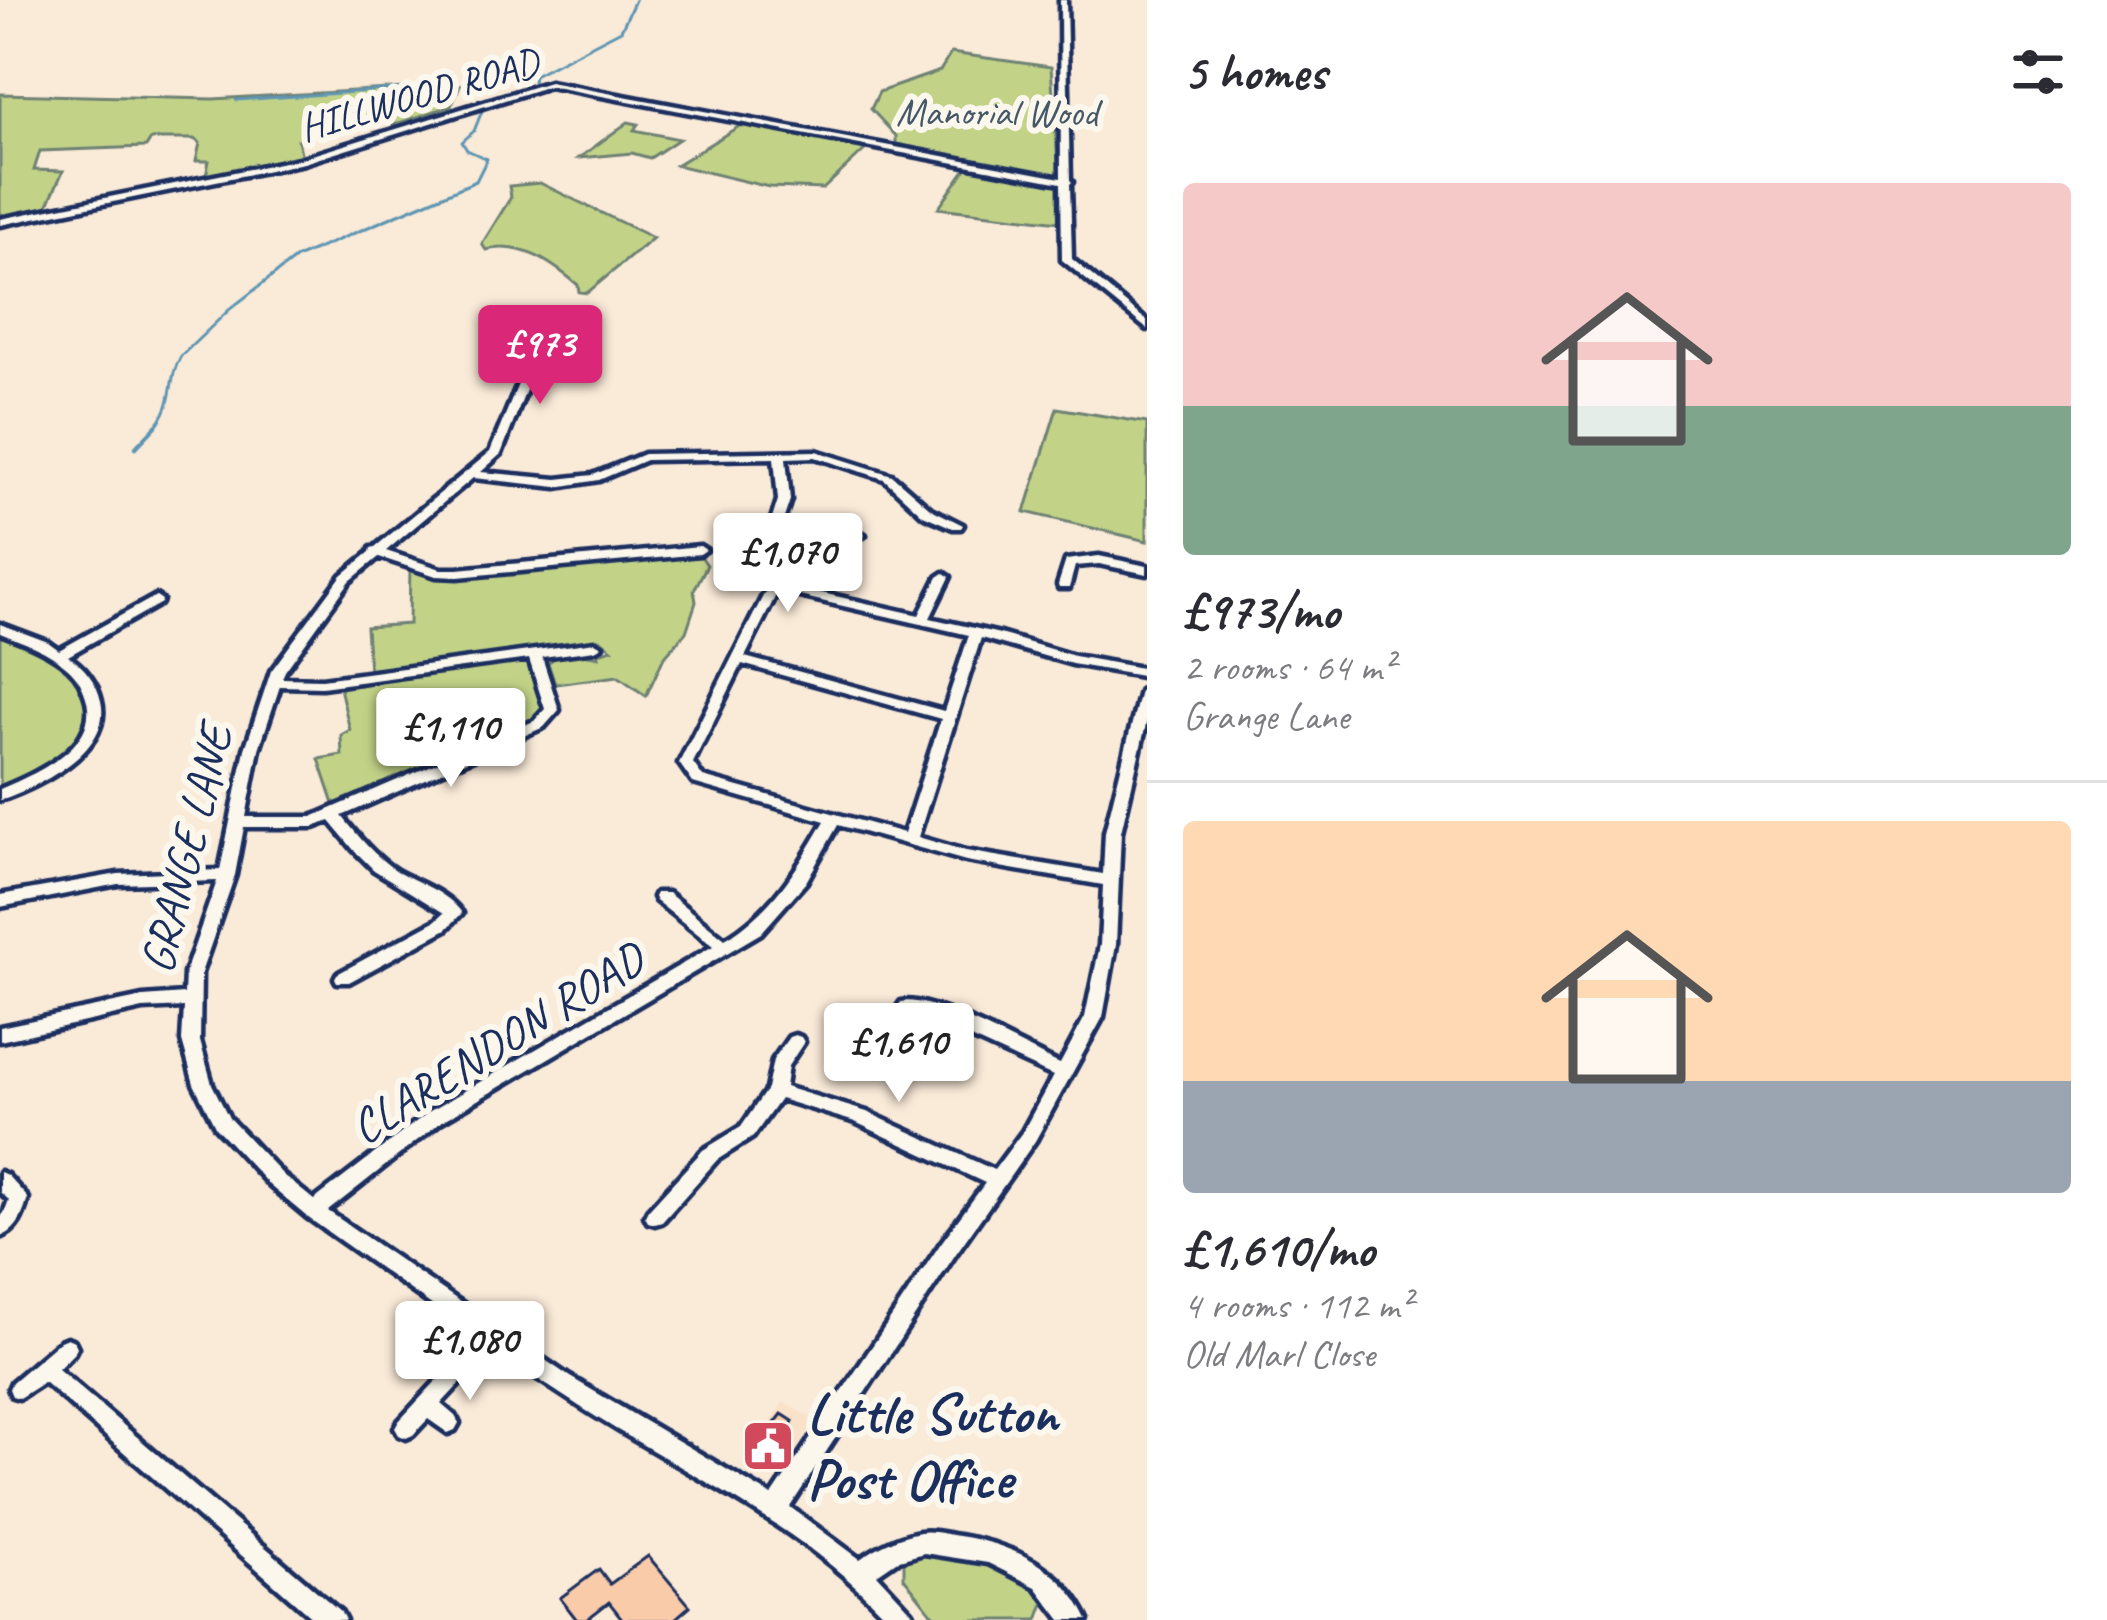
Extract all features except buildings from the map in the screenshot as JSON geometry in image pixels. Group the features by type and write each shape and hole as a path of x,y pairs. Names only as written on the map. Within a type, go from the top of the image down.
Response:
{"street":[{"path":"1063,0 1067,260 1147,326"},
{"name":"HILLWOOD ROAD","path":"0,222 301,161 549,84 1068,182"},
{"name":"GRANGE LANE","path":"548,353 535,355 495,454 375,551 322,607 273,682 252,749 227,875 199,949 189,1000 191,1040 203,1084 222,1123 277,1181 314,1211 598,1407 775,1511 860,1572 904,1620"},
{"path":"470,474 557,483 595,478 644,458 816,454 875,470 957,525"},
{"path":"780,457 784,500 762,569 774,586 1072,660 1147,673"},
{"path":"777,524 860,535"},
{"path":"375,551 440,573 458,573 700,550"},
{"path":"1080,587 1059,584 1070,563 1082,559 1147,570"},
{"path":"923,620 935,583"},
{"path":"774,586 686,764 689,773 698,780 909,841 1111,881"},
{"path":"63,653 156,600"},
{"path":"0,628 63,653 94,686 93,722 82,742 60,762 0,795"},
{"path":"909,841 976,633"},
{"path":"273,682 322,683 595,646"},
{"path":"239,822 300,823 333,814 539,724 552,710 534,653"},
{"path":"737,658 949,717"},
{"path":"775,1511 947,1249 1029,1136 1094,1017 1108,945 1113,832 1147,691"},
{"path":"333,814 361,850 454,913 441,925 343,978"},
{"name":"CLARENDON ROAD","path":"314,1211 436,1116 726,948 777,906 834,819"},
{"path":"0,901 118,879 227,875"},
{"name":"CLARENDON ROAD","path":"662,897 726,948"},
{"path":"0,1034 143,1003 189,1000"},
{"path":"899,1019 907,1006 914,1006 955,1020 969,1032 1063,1073"},
{"path":"655,1216 710,1155 748,1132 776,1091 779,1064 795,1042"},
{"path":"776,1091 861,1118 998,1180"},
{"path":"0,1180 19,1198 12,1218 0,1229"},
{"path":"406,1428 491,1336"},
{"path":"20,1389 67,1347"},
{"path":"44,1369 333,1620"},
{"path":"429,1407 448,1423"},
{"path":"860,1572 905,1546 924,1542 955,1545 1022,1564 1044,1579 1064,1616"}],"shaded area":[{"path":"783,1402 815,1420 781,1473 757,1476 744,1468"}],"green space":[{"name":"Manorial Wood","path":"951,53 1051,67 1059,177 896,144 896,136 871,109 879,92 940,71"},
{"path":"460,85 451,106 393,125 388,118 352,120 348,105 326,106 328,127 307,131 308,139 298,140 302,157 206,176 209,161 196,161 200,143 194,139 151,139 146,147 40,151 34,170 63,171 45,211 8,218 0,213 0,94 213,99"},
{"path":"628,122 638,124 634,130 679,139 650,158 632,153 579,158"},
{"path":"746,122 868,147 823,189 769,187 676,165"},
{"path":"968,166 1064,184 1060,222 938,208"},
{"path":"540,183 653,238 587,293 579,292 578,285 536,256 512,249 486,250 482,244 511,197 509,186"},
{"path":"1057,408 1147,423 1147,541 1025,512"},
{"path":"699,553 707,565 694,590 696,602 686,632 664,657 646,696 618,676 555,684 548,663 566,654 599,657 598,653 612,649 600,639 369,671 366,627 409,624 410,566 451,577"},
{"path":"0,631 63,661 88,691 86,711 73,743 49,765 0,792"},
{"path":"522,659 530,665 545,710 536,719 335,807 319,759 342,755 341,735 350,730 340,688"},
{"path":"929,1547 1022,1568 1046,1598 1038,1620 937,1620 904,1578 904,1562"}],"waterway":[{"path":"533,83 534,75 621,30 635,0"},
{"path":"236,100 444,86"},
{"path":"153,429 165,411 181,356 230,309 296,258 476,181 487,159 467,150 462,142 474,131 484,106"},
{"path":"136,447 156,426"}],"place":[{"name":"Little Sutton Post Office","path":"768,1446"}]}
